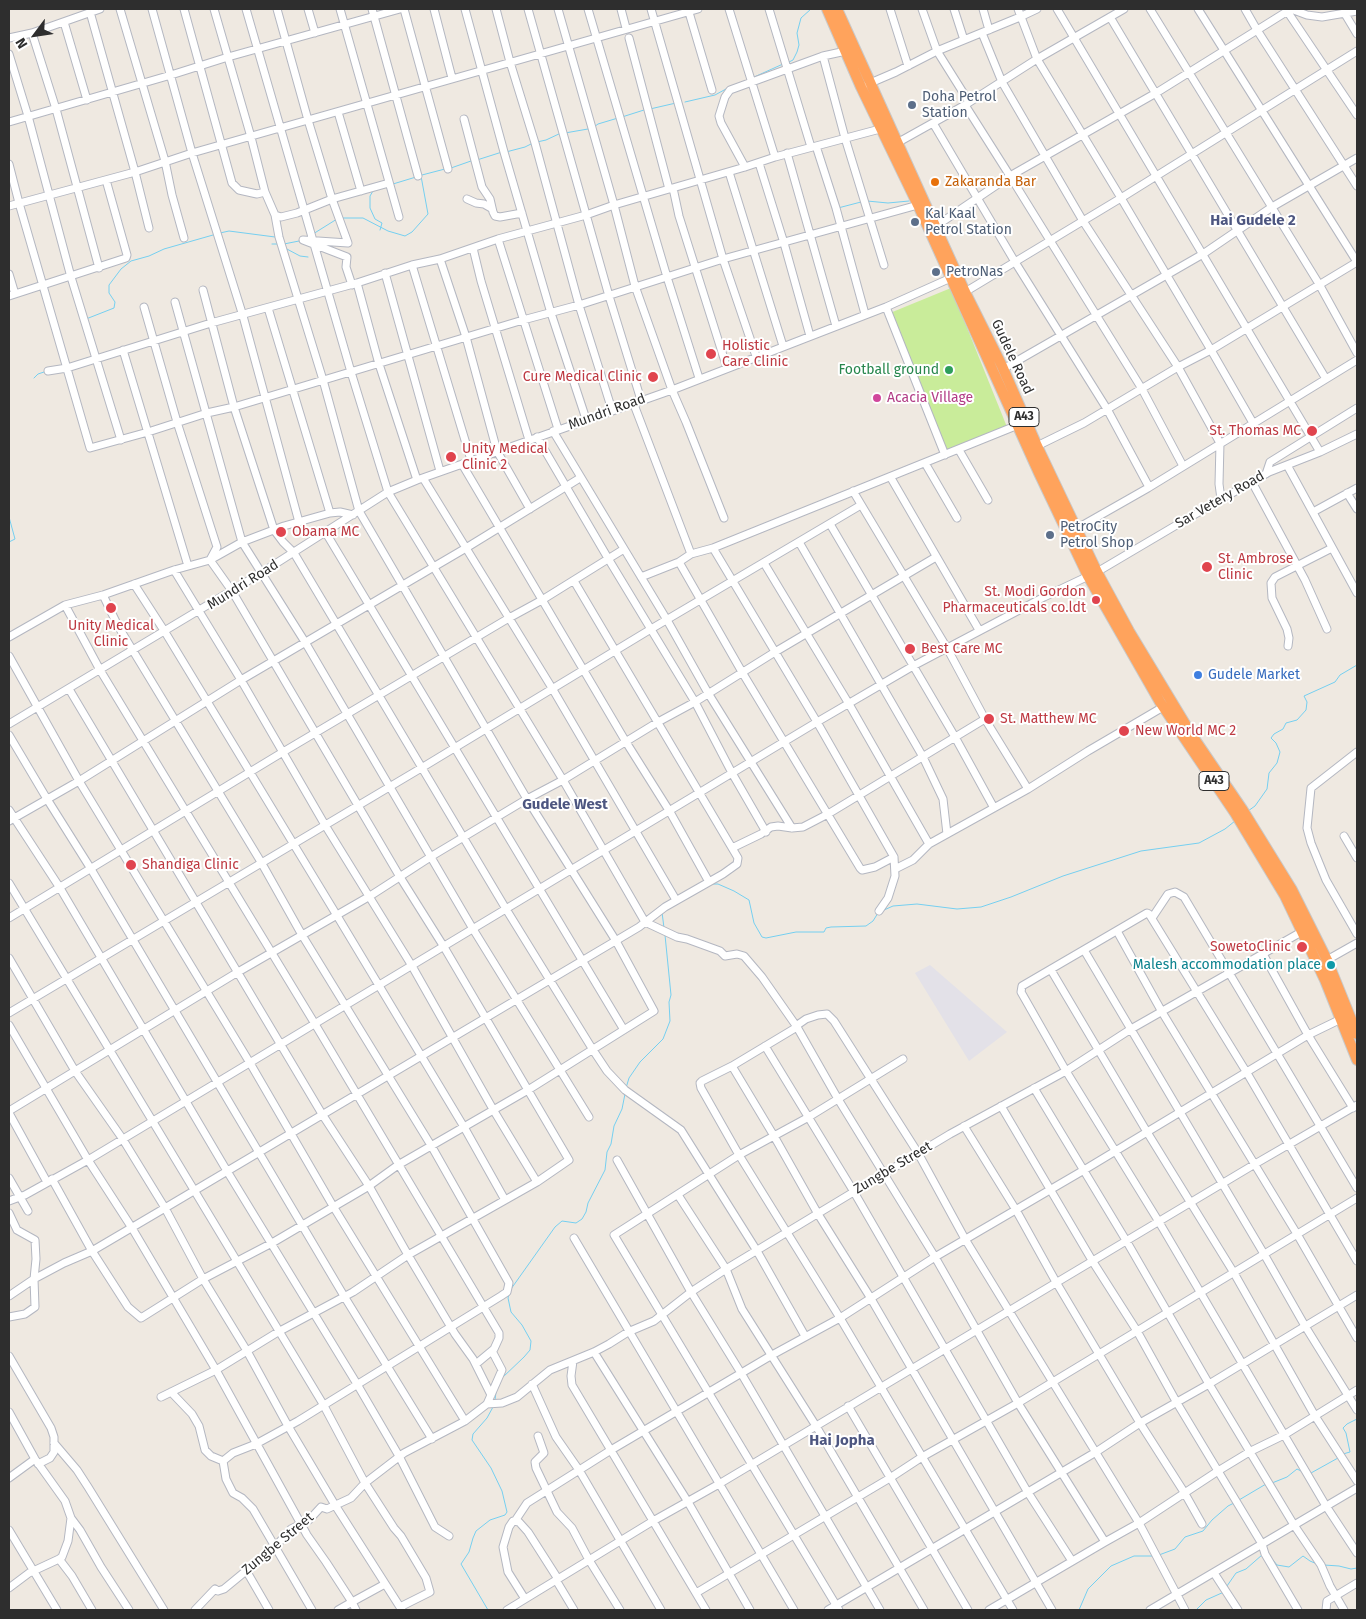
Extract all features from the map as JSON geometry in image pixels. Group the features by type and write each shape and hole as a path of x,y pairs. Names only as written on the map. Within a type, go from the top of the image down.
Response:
{"highway":[{"name":"Gudele Road","path":"827,9 846,51 898,143 936,226 954,277 965,292 1003,369 1076,529 1093,574 1239,811"},
{"name":"Gudele Road","path":"837,9 880,129 954,277 1018,425 1163,707 1192,750 1239,811"},
{"name":"A43","path":"1239,811 1302,931 1325,980 1357,1060"},
{"name":"A43","path":"1251,831 1292,890 1327,960 1357,1034"}],"street":[{"path":"9,38 32,33 100,9"},
{"path":"120,9 165,161 184,238"},
{"path":"152,9 192,153 243,316 299,522"},
{"path":"184,9 232,183 239,190 257,194 265,192"},
{"path":"214,9 252,138 265,192 274,215 297,300 323,380 356,513 402,585 527,799 616,941 654,1011 528,1090 398,1166 369,1186 272,1243 203,1279 140,1318 128,1307 92,1251 9,1112 238,972 370,896 527,799 563,780 658,722 695,702 775,652 936,557"},
{"path":"246,9 351,372 388,492 563,780 645,922 671,935 720,951 725,956 737,954 744,956 762,977 797,1026 838,1099 935,1257 1018,1402 1105,1542"},
{"path":"277,9 308,120 332,199 348,243 303,240 347,257 346,267 354,284 379,364 420,479 466,548 552,688 676,900"},
{"path":"308,9 315,34"},
{"path":"340,9 399,216"},
{"path":"9,122 172,76 228,57 345,25 373,12 402,9 448,169"},
{"path":"434,9 452,78"},
{"path":"465,9 481,71 551,312 586,419"},
{"path":"496,9 579,305 612,410"},
{"path":"528,9 637,401 690,554"},
{"path":"558,9 635,286 672,390 724,518"},
{"path":"588,9 667,277 699,378"},
{"path":"621,9 626,28"},
{"path":"651,9 723,260 756,356"},
{"path":"9,206 135,172 192,153 252,138 280,128 452,78 626,28 654,22 688,10 698,9"},
{"path":"729,9 775,157"},
{"path":"769,9 787,70 841,227 865,314"},
{"path":"890,9 908,66"},
{"path":"922,9 937,51 967,104 1142,389 1183,466"},
{"path":"954,9 964,40"},
{"path":"983,9 985,32 1002,82 1047,156 1083,221 1178,368 1220,443 1219,484 1221,499"},
{"path":"1018,9 1037,59 1167,275 1253,423"},
{"path":"865,85 937,51 1037,9"},
{"path":"1057,9 1320,452"},
{"path":"898,143 967,104 1037,59 1075,39 1124,9"},
{"path":"1150,9 1272,206 1357,353"},
{"path":"1037,446 1084,423 1211,350 1357,262 1310,184 1198,9"},
{"path":"1245,9 1357,186"},
{"path":"1325,9 1330,17"},
{"path":"688,10 712,90"},
{"path":"1290,10 1357,115"},
{"path":"936,226 1010,176 1156,93 1290,10 1307,15 1330,17 1357,11"},
{"path":"90,12 149,228"},
{"path":"373,12 418,176"},
{"path":"1345,14 1357,34"},
{"path":"1110,17 1326,379"},
{"path":"64,22 86,100"},
{"path":"32,33 56,109 99,268"},
{"path":"629,38 671,189 726,368"},
{"path":"745,167 719,116 730,90 823,56 846,51"},
{"path":"965,292 1192,155 1357,51"},
{"path":"9,54 28,116 71,277 121,440"},
{"path":"823,56 845,138 884,265"},
{"path":"338,112 361,191"},
{"path":"464,119 482,186 490,199 490,208"},
{"path":"933,123 1060,336 1107,409 1149,487"},
{"path":"48,372 184,333 211,323 243,316 354,284 412,265 440,259 498,239 586,215 787,153 880,129"},
{"path":"787,153 836,326"},
{"path":"1003,369 1203,254 1272,206 1357,158"},
{"path":"759,163 810,336"},
{"path":"9,164 18,203 90,448 579,305 635,286 753,251 918,205"},
{"path":"729,172 783,346"},
{"path":"9,274 12,295 123,260 128,255 106,180"},
{"path":"274,215 285,217 332,199 389,183"},
{"path":"467,199 485,204 496,216 522,213"},
{"path":"498,239 555,430 580,478 667,620 708,693 792,828"},
{"path":"473,248 495,329 533,438 566,486 695,702 732,773 766,832"},
{"path":"440,259 466,337 497,451 530,509"},
{"path":"412,265 471,460"},
{"path":"385,273 440,471"},
{"name":"Mundri Road","path":"9,724 262,573 388,492 440,471 672,390 886,307 954,277"},
{"path":"203,290 234,407 274,530 294,553 506,909 593,1050 625,1090 681,1130 757,1251 805,1336"},
{"path":"175,302 242,542 305,642 473,929 589,1117"},
{"path":"144,307 217,547 210,560"},
{"path":"886,307 946,455"},
{"path":"268,308 330,513"},
{"path":"123,350 188,566"},
{"path":"1076,529 1149,487 1357,360"},
{"path":"1266,474 1270,462 1357,408"},
{"path":"641,577 680,562 690,554 713,548 1018,425"},
{"name":"Sar Vetery Road","path":"9,1202 88,1160 913,666 979,630 1093,574 1266,474 1320,452 1357,434"},
{"path":"958,450 988,500"},
{"path":"925,463 957,518"},
{"path":"462,464 626,742 670,812 709,882"},
{"path":"1287,465 1332,548 1355,584 1357,593"},
{"path":"11,820 79,781 174,720 466,548 580,478"},
{"path":"890,478 979,630"},
{"path":"1252,482 1297,566 1327,629"},
{"path":"1312,512 1357,488"},
{"path":"853,491 947,648 986,719 1028,789"},
{"path":"1347,493 1357,509"},
{"path":"9,1013 487,729 583,669 862,505"},
{"path":"9,637 65,605 104,595 174,570 210,560 242,542 274,530 330,513 356,513"},
{"path":"830,524 955,737 994,808"},
{"path":"326,533 624,1030"},
{"path":"798,542 923,757 943,799 947,834"},
{"path":"713,548 817,722 894,857 895,876 888,898 879,910"},
{"path":"1288,646 1287,630 1272,598 1271,583 1275,577 1332,548"},
{"path":"9,918 315,733 609,560 624,549"},
{"path":"161,1396 216,1370 278,1332 364,1285 440,1236 537,1182 569,1160 444,946 357,805 274,661 232,591 210,560"},
{"path":"680,562 742,672 862,870 875,867 894,857"},
{"path":"764,563 849,704 929,844"},
{"path":"174,570 284,752 325,825 412,966 537,1182"},
{"path":"9,1296 34,1279 92,1251 132,1228 517,1000 581,960 616,941 676,900 737,864 738,858 574,581"},
{"path":"134,584 379,985 464,1127 505,1200"},
{"path":"104,595 118,626 261,862 302,935 432,1147 509,1283 507,1292 483,1307 288,1426 256,1444 233,1453 223,1461"},
{"path":"65,605 100,670 315,1024 500,1336 492,1351 476,1364"},
{"path":"9,656 79,781 250,1063 333,1206 465,1421"},
{"path":"69,689 322,1114 369,1186 450,1326 476,1364 491,1394"},
{"path":"895,869 913,860 929,844 1028,789 1163,707"},
{"path":"732,848 766,832 774,826 803,827 828,814 986,719"},
{"path":"9,734 91,869 258,1153 432,1439"},
{"path":"1357,752 1311,788 1307,828 1326,880 1357,934"},
{"path":"9,810 11,820 60,888 227,1171 357,1384 399,1456 435,1527 449,1536"},
{"path":"1344,836 1357,858"},
{"path":"9,883 323,1404 365,1483 394,1528 402,1536 426,1578 430,1592 401,1609 335,1505 288,1426 247,1351 203,1279 165,1208 122,1138 75,1071 9,958"},
{"path":"1152,918 1168,894 1173,892 1180,893 1190,905 1357,1188"},
{"path":"1357,1261 1247,1073 1152,918 1147,913 1022,986 1020,989 1066,1071 1159,1222 1326,1506 1357,1550"},
{"path":"1117,931 1162,1012 1297,1234 1357,1338"},
{"name":"Zungbe Street","path":"196,1610 215,1589 218,1591 224,1589 275,1547 291,1529 309,1520 321,1507 327,1509 351,1498 365,1483 399,1456 465,1421 489,1404 502,1403 517,1397 550,1370 594,1352 628,1332 661,1316 691,1292 726,1269 918,1153 1066,1071 1131,1029 1302,931"},
{"path":"1327,960 1357,943"},
{"path":"1084,950 1305,1326 1357,1410"},
{"path":"507,1610 653,1521 977,1331 1255,1164 1321,1128 1355,1106 1308,1035 1263,954"},
{"path":"1051,970 1147,1132 1234,1273 1315,1416 1357,1482"},
{"path":"1013,1610 840,1318 740,1155 700,1084 765,1046 806,1019 827,1014 834,1021 871,1078 918,1153 1009,1311 1139,1523 1185,1610"},
{"path":"524,1599 508,1572 503,1546 508,1527 515,1521 528,1503 547,1489 741,1373 840,1318 935,1257 1051,1190 1308,1035 1341,1020"},
{"path":"9,1025 88,1160 132,1228 216,1370 307,1535 356,1610"},
{"path":"765,1046 807,1118 854,1192 1027,1491 1072,1561"},
{"path":"838,1608 614,1235 740,1155 807,1118 903,1059"},
{"path":"732,1066 818,1214 912,1368 1052,1610"},
{"path":"1034,1088 1127,1242 1209,1384 1321,1565 1344,1610"},
{"path":"1001,1106 1093,1262 1138,1331 1177,1403 1262,1544 1265,1554 1298,1610"},
{"path":"964,1126 1016,1210 1056,1282 1202,1524"},
{"path":"617,1160 646,1215 691,1292 741,1373 880,1610"},
{"path":"9,1178 28,1211"},
{"path":"678,1195 726,1269 742,1309 816,1426 924,1610"},
{"path":"696,1593 857,1498 922,1457 1138,1331 1357,1198"},
{"path":"9,1213 17,1230 35,1240 36,1259 34,1279 35,1307 26,1314 9,1317"},
{"path":"574,1238 794,1610"},
{"path":"828,1610 838,1608 866,1588 964,1528 995,1512 1027,1491 1096,1452 1140,1423 1242,1365 1357,1294"},
{"path":"489,1404 491,1394 502,1370 492,1351"},
{"path":"594,1352 688,1502 750,1610"},
{"path":"9,1356 52,1428 54,1444 54,1452 50,1458 37,1462 9,1478"},
{"path":"573,1361 572,1385 706,1610"},
{"path":"532,1384 556,1437 579,1470 662,1610"},
{"path":"989,1610 1139,1523 1218,1471 1284,1435 1357,1390"},
{"path":"171,1392 192,1414 199,1426 205,1450 210,1456 223,1461"},
{"path":"848,1406 968,1610"},
{"path":"9,1412 37,1462 65,1501 71,1518 129,1610"},
{"path":"538,1436 544,1454 534,1462 557,1512 572,1528 620,1610"},
{"path":"54,1444 77,1470 164,1610"},
{"path":"223,1461 226,1478 233,1493 242,1498 253,1509 312,1610"},
{"path":"1150,1610 1357,1488"},
{"path":"9,1588 34,1571 59,1559 66,1548 71,1518"},
{"path":"515,1521 519,1522 528,1532 574,1610"},
{"path":"9,1530 56,1610"},
{"path":"59,1559 72,1576 92,1610"},
{"path":"248,1572 269,1610"},
{"path":"1214,1573 1238,1610"},
{"path":"1326,1610 1328,1601 1357,1583"},
{"path":"338,1610 385,1584"}],"shaded area":[{"path":"930,965 1007,1032 969,1061 915,973"}],"green space":[{"name":"Football ground","path":"951,288 1007,427 946,451 890,313"}],"waterway":[{"path":"789,62 793,60 799,45 797,33 801,18 811,9"},
{"path":"752,78 783,64"},
{"path":"685,102 715,95 726,89"},
{"path":"650,109 676,103"},
{"path":"622,117 644,110"},
{"path":"594,127 618,118"},
{"path":"565,133 588,129"},
{"path":"537,142 561,133"},
{"path":"506,152 533,143"},
{"path":"477,160 502,152"},
{"path":"451,168 471,161"},
{"path":"422,175 445,169"},
{"path":"341,218 363,218 388,231 405,236 412,232 428,214 421,176"},
{"path":"393,184 416,177"},
{"path":"373,191 370,196 370,208 375,219 382,223 380,230"},
{"path":"867,201 888,203 909,201"},
{"path":"838,208 861,202"},
{"path":"313,234 337,219"},
{"path":"220,233 229,231 275,237"},
{"path":"86,319 114,308 115,302 109,293 109,285 121,269 131,261 213,235"},
{"path":"284,244 299,241"},
{"path":"272,244 277,244"},
{"path":"285,248 300,256 308,257"},
{"path":"79,361 87,358"},
{"path":"34,378 44,372"},
{"path":"9,517 15,539 9,542"},
{"path":"1248,811 1255,806 1267,789 1269,773 1277,763 1280,752 1276,743 1271,738 1283,729 1286,723 1297,720 1306,710 1307,702 1304,696 1335,682 1340,675 1357,665"},
{"path":"884,910 893,906 917,904 957,909 981,907 1063,876 1141,851 1199,843 1225,829 1235,821"},
{"path":"713,884 718,884 734,891 749,900 754,923 762,937 766,938 796,932 824,932 826,928 831,927 866,926 873,921 878,913"},
{"path":"662,912 664,928"},
{"path":"626,1088 629,1078 640,1062 663,1039 670,1021 669,1002 671,995 665,935"},
{"path":"511,1289 555,1227 562,1221 576,1223 582,1219 605,1170 607,1152 611,1144 614,1126 622,1109 625,1094"},
{"path":"502,1378 530,1350 531,1341 522,1325 511,1312 509,1295"},
{"path":"495,1400 496,1392"},
{"path":"488,1610 461,1564 469,1552 476,1531 490,1520 505,1515 507,1512 502,1491 491,1468 472,1440 473,1434 487,1418 493,1407"},
{"path":"1343,1454 1350,1452 1343,1428 1357,1419"},
{"path":"1311,1473 1338,1458"},
{"path":"1272,1483 1287,1477 1297,1469 1303,1472"},
{"path":"1239,1500 1266,1484"},
{"path":"1159,1555 1175,1549 1185,1537 1203,1531 1212,1520 1234,1503"},
{"path":"1227,1586 1236,1573 1246,1569 1262,1555"},
{"path":"1079,1610 1088,1589 1111,1566 1134,1556 1153,1556"},
{"path":"1273,1560 1277,1565 1289,1567 1303,1556 1317,1564"},
{"path":"1324,1565 1351,1569 1357,1568"},
{"path":"1196,1610 1206,1600 1224,1592"}],"place":[{"name":"Doha Petrol Station","path":"912,105"},
{"name":"Zakaranda Bar","path":"935,182"},
{"name":"Kal Kaal Petrol Station","path":"915,222"},
{"name":"PetroNas","path":"936,272"},
{"name":"Holistic Care Clinic","path":"711,354"},
{"name":"Football ground","path":"949,370"},
{"name":"Cure Medical Clinic","path":"653,377"},
{"name":"Acacia Village","path":"877,398"},
{"name":"St. Thomas MC","path":"1312,431"},
{"name":"Unity Medical Clinic 2","path":"451,457"},
{"name":"Obama MC","path":"281,532"},
{"name":"PetroCity Petrol Shop","path":"1050,535"},
{"name":"St. Ambrose Clinic","path":"1207,567"},
{"name":"St. Modi Gordon Pharmaceuticals co.ldt","path":"1096,600"},
{"name":"Unity Medical Clinic","path":"111,608"},
{"name":"Best Care MC","path":"910,649"},
{"name":"Gudele Market","path":"1198,675"},
{"name":"St. Matthew MC","path":"989,719"},
{"name":"New World MC 2","path":"1124,731"},
{"name":"Shandiga Clinic","path":"131,865"},
{"name":"SowetoClinic","path":"1302,947"},
{"name":"Malesh accommodation place","path":"1331,965"}],"district":[{"name":"Hai Gudele 2","path":"1253,221"},
{"name":"Gudele West","path":"565,805"},
{"name":"Hai Jopha","path":"842,1441"}]}
